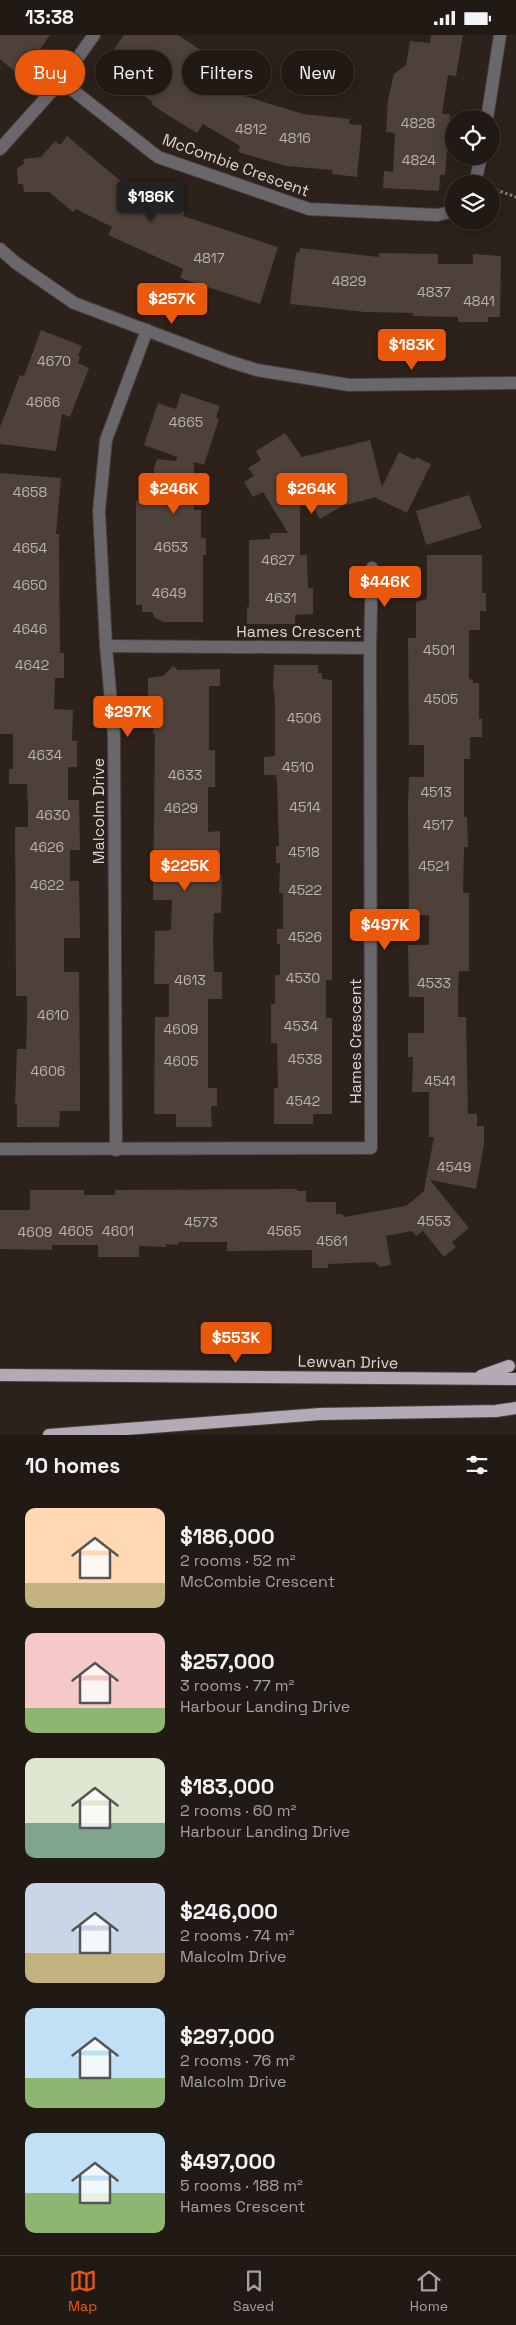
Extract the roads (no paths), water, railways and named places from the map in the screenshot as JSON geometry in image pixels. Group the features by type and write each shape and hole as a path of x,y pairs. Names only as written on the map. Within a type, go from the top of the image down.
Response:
{"main road":[{"path":"471,1379 512,1365"},
{"name":"Lewvan Drive","path":"0,1375 516,1379"},
{"path":"49,1435 320,1414 496,1411 516,1408"}],"street":[{"path":"83,50 94,35"},
{"path":"488,110 500,35"},
{"path":"0,149 48,95"},
{"name":"McCombie Crescent","path":"78,95 158,157 309,209 437,215 445,213"},
{"path":"0,249 16,263 74,303 228,361 257,370 349,385 516,383"},
{"name":"Malcolm Drive","path":"116,1150 114,736 106,645 99,511 106,440 146,329"},
{"path":"370,648 372,568"},
{"name":"Hames Crescent","path":"0,1149 371,1148 370,648 106,645"}]}
